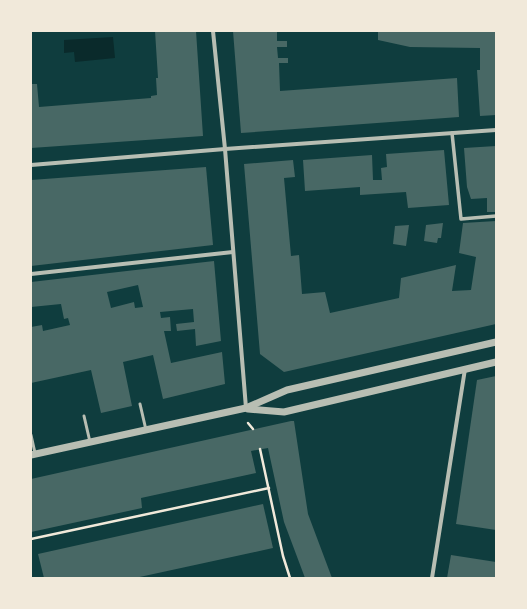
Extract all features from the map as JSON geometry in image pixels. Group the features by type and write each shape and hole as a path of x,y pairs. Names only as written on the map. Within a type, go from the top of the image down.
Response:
{"street":[{"path":"213,31 225,149 246,408"},
{"path":"31,165 225,149 496,130"},
{"path":"452,134 461,219 496,216"},
{"path":"31,274 233,252"},
{"path":"33,455 246,408 287,390 496,342"},
{"path":"246,408 284,412 496,362"},
{"path":"432,578 465,369"}],"lane":[{"path":"140,404 146,430"},
{"path":"84,416 90,442"},
{"path":"31,435 33,455"}],"path":[{"path":"260,449 290,578"},
{"path":"31,539 269,488"}],"water":[{"path":"113,37 115,58 75,62 74,52 64,53 64,40"}],"building":[{"path":"155,31 196,31 203,136 31,148 31,84 37,84 39,107 151,98 151,96 157,95 156,78 158,78"},
{"path":"233,31 277,31 277,41 287,41 287,47 277,47 278,58 288,58 288,63 279,63 280,91 457,78 459,117 241,133"},
{"path":"378,31 496,31 496,115 480,116 477,70 480,70 480,48 410,47 378,40"},
{"path":"496,146 496,212 487,212 487,198 471,199 467,187 464,148"},
{"path":"444,150 449,205 408,208 406,192 360,195 360,187 305,191 303,160 372,155 373,180 382,180 381,168 387,167 386,154"},
{"path":"293,160 295,177 284,178 291,256 299,255 302,294 325,292 330,313 399,298 401,278 456,265 452,291 471,290 476,257 459,253 463,223 496,221 496,324 284,372 260,354 244,164"},
{"path":"206,167 213,245 31,266 31,180"},
{"path":"443,223 441,238 438,238 437,243 424,241 426,225"},
{"path":"409,225 406,246 393,244 395,226"},
{"path":"214,261 221,341 196,346 195,329 177,331 176,324 194,322 193,309 160,312 161,318 170,317 171,331 164,331 171,363 222,352 225,384 163,399 153,355 123,362 132,406 101,413 91,370 31,383 31,327 42,325 43,331 70,325 68,318 64,319 61,304 31,307 31,282","holes":["138,285 143,307 135,308 134,302 111,308 107,292"]},
{"path":"496,376 496,530 456,524 477,380"},
{"path":"294,421 308,514 332,578 305,578 284,522 268,448 251,451 256,473 141,498 142,508 31,532 31,479"},
{"path":"263,504 273,548 135,578 44,578 38,554"},
{"path":"451,555 496,562 496,577 447,578"}]}
